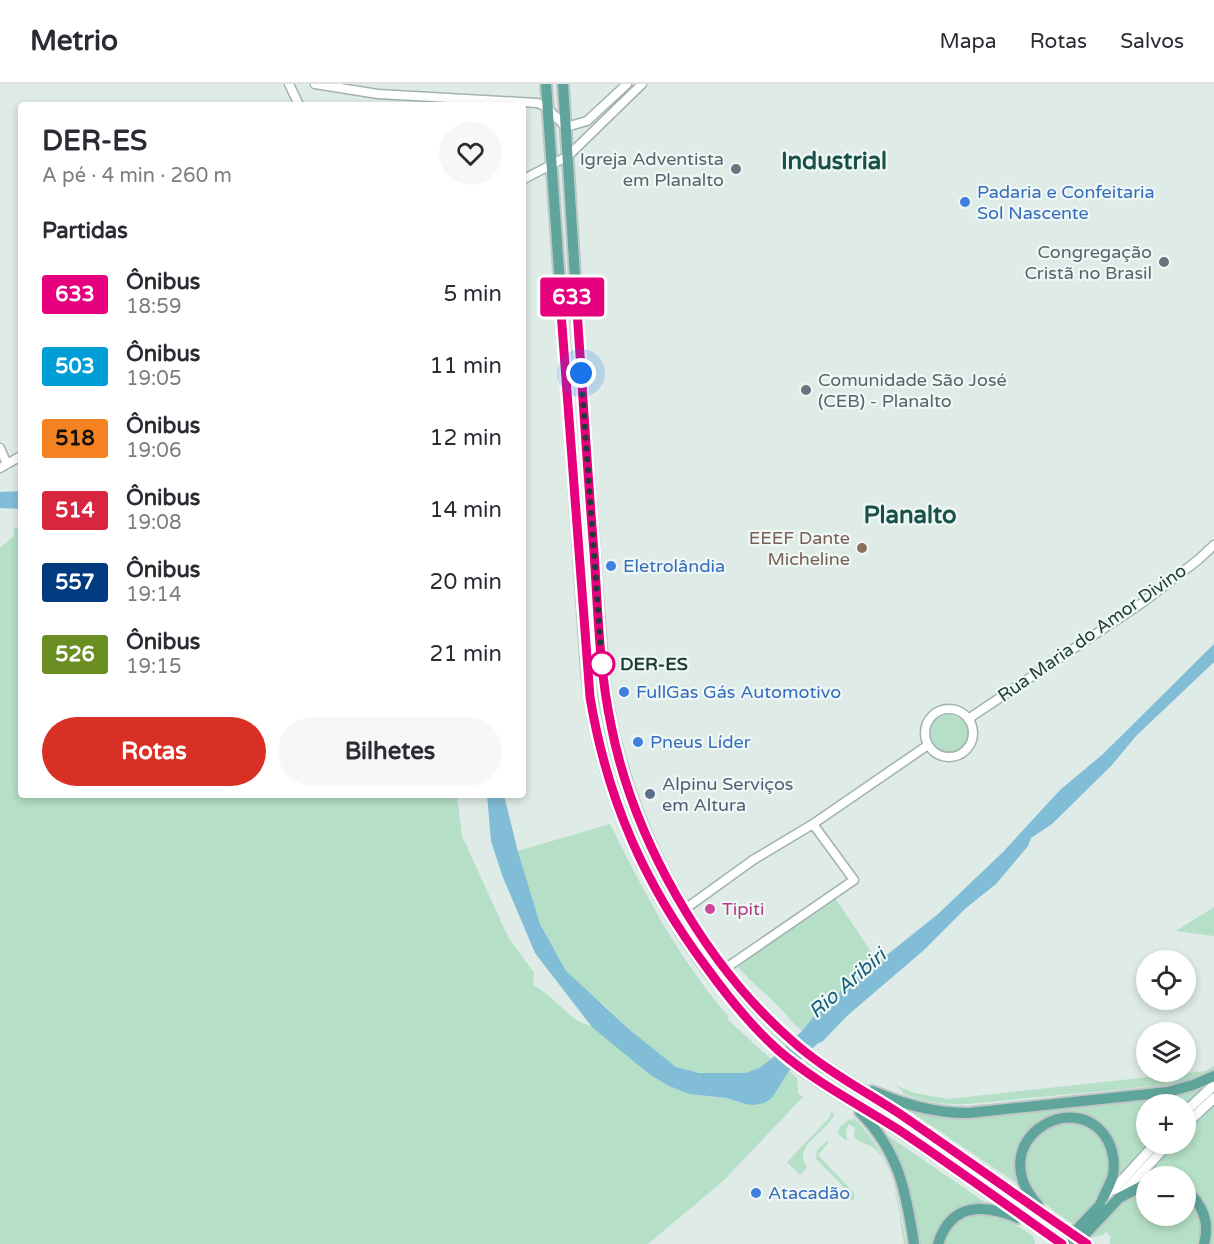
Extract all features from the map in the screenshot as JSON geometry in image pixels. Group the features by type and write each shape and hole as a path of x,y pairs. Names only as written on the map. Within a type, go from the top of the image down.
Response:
{"main road":[{"path":"546,84 590,697 601,754 620,814 647,874 672,919 719,985 777,1049 803,1070 900,1131 1063,1244 1146,1154"},
{"path":"563,84 581,373 606,695 617,750 633,805 661,867 685,909 726,968 759,1008 788,1038 812,1058 898,1113 1087,1244"},
{"path":"550,128 566,127"},
{"path":"672,919 685,909"},
{"path":"844,1079 911,1106 933,1111 968,1113 1168,1092 1214,1076"},
{"path":"1196,1102 1214,1085"},
{"path":"842,1096 860,1111 894,1158 906,1191 914,1244"},
{"path":"1196,1115 1214,1098"},
{"path":"1051,1219 1028,1192 1022,1180 1020,1167 1024,1145 1032,1134 1044,1125 1059,1119 1076,1119 1091,1125 1104,1136 1112,1150 1114,1167 1110,1185 1100,1204"},
{"path":"1076,1244 1159,1154"},
{"path":"1119,1198 1136,1189"},
{"path":"1196,1200 1206,1221 1207,1233 1204,1244"},
{"path":"939,1240 949,1223 958,1215 981,1208 999,1211 1036,1226"}],"street":[{"path":"289,84 298,102"},
{"path":"315,84 375,94 537,102 548,109 566,127 587,121 627,84"},
{"path":"526,178 568,156 642,84"},
{"path":"0,448 4,466 18,458"},
{"name":"Rua Maria do Amor Divino","path":"968,719 1142,603 1214,545"},
{"path":"943,710 952,710 961,712 968,719 972,727 972,737 963,753 955,756 942,756 928,745 925,728 928,720 934,714 943,710"},
{"path":"685,909 753,860 813,824 928,745"},
{"path":"726,968 854,880 813,824"}],"green space":[{"path":"14,528 18,528 18,798 457,798 462,836 508,937 534,973 533,985 579,1022 592,1026 649,1074 669,1086 689,1094 727,1098 745,1104 772,1098 789,1071 797,1078 798,1093 803,1097 723,1181 648,1244 0,1244 0,548 14,536"},
{"path":"590,578 599,691 606,734 630,811 651,861 677,908 676,912 637,839 618,787 603,734 590,643 586,579"},
{"path":"949,715 963,720 968,734 963,748 949,753 935,748 930,734 935,720"},
{"path":"610,824 649,900 678,949 729,1017 727,1019 771,1059 759,1068 745,1073 732,1074 687,1072 667,1061 631,1031 576,983 566,971 540,924 518,851"},
{"path":"835,898 878,962 848,984 815,1015 802,1031 737,966"},
{"path":"1214,907 1214,936 1176,931"},
{"path":"685,920 736,990 733,992 682,922"},
{"path":"740,995 789,1047 785,1046 787,1049 737,997"},
{"path":"804,1059 914,1130 1078,1244 1073,1244 903,1126 815,1071 802,1062 806,1063"},
{"path":"1214,1066 1214,1069 1196,1076 1196,1072 1205,1071"},
{"path":"1136,1079 1136,1082 1178,1082 968,1104 918,1099 902,1093 903,1091 895,1085 914,1093 948,1099"},
{"path":"1207,1084 1196,1094 1136,1094 1136,1154 1196,1154 1196,1123 1214,1105 1214,1244 1208,1244 1202,1222 1200,1244 1110,1244 1111,1237 1106,1232 1094,1237 1056,1212 1043,1202 1026,1178 1024,1164 1027,1149 1045,1127 1042,1121 1022,1140 1017,1157 1018,1184 908,1110 922,1113"},
{"path":"831,1112 834,1114 830,1121 807,1145 803,1160 807,1168 800,1175 787,1162 830,1117"},
{"path":"854,1118 867,1132 877,1146 892,1178 881,1156 872,1147 857,1140 854,1136 855,1128 849,1124 846,1131 847,1141 838,1134 840,1127 849,1119 850,1121"},
{"path":"884,1133 986,1203 972,1205 950,1228 972,1215 992,1214 1033,1236 1035,1244 919,1244 911,1200 903,1173"},
{"path":"828,1140 818,1155 854,1193 854,1202 845,1193 841,1184 816,1159 817,1150"},
{"path":"892,1180 900,1208 906,1244 904,1244"}],"water":[{"path":"18,491 18,509 0,508 0,492"},
{"name":"Rio Aribiri","path":"1214,644 1214,662 1136,736 1112,765 1052,824 1031,838 1028,846 996,884 966,908 924,950 817,1044 789,1071 772,1098 754,1105 727,1098 689,1094 669,1086 649,1074 592,1027 535,953 502,875 491,841 487,798 505,798 540,924 566,971 631,1031 676,1067 699,1073 745,1073 759,1068 771,1059 848,984 938,914 1003,852 1060,790 1103,754"}],"bus line":[{"name":"633","path":"1062,1244 900,1131 823,1084 777,1049 747,1018 710,973 652,885 636,854 611,788 598,743 590,697 560,299 576,296 602,661 611,728 633,805 672,887 706,940 740,986 798,1047 1087,1244"}],"place":[{"name":"Igreja Adventista em Planalto","path":"736,169"},
{"name":"Padaria e Confeitaria Sol Nascente","path":"965,202"},
{"name":"Congregação Cristã no Brasil","path":"1164,262"},
{"name":"Comunidade São José (CEB) - Planalto","path":"806,390"},
{"name":"EEEF Dante Micheline","path":"862,548"},
{"name":"Eletrolândia","path":"611,566"},
{"name":"DER-ES","path":"602,664"},
{"name":"FullGas Gás Automotivo","path":"624,692"},
{"name":"Pneus Líder","path":"638,742"},
{"name":"Alpinu Serviços em Altura","path":"650,794"},
{"name":"Tipiti","path":"710,909"},
{"name":"Atacadão","path":"756,1193"}],"district":[{"name":"Industrial","path":"834,161"},
{"name":"Planalto","path":"910,515"}],"route":[{"path":"581,373 602,664"}]}
